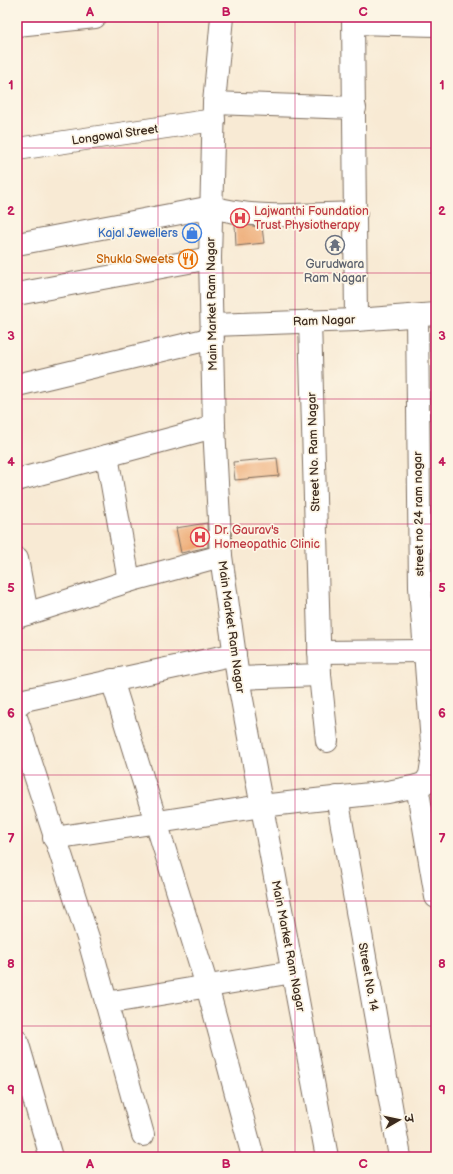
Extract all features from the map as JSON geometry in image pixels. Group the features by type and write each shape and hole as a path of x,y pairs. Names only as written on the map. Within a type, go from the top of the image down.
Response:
{"street":[{"path":"17,25 93,17"},
{"name":"Main Market Ram Nagar","path":"222,17 214,112 210,258 213,332 214,427 221,556 238,678 327,1157"},
{"path":"356,320 353,20 436,25"},
{"name":"Longowal Street","path":"17,149 214,112 355,108"},
{"path":"17,244 212,207 234,213 254,215 356,213"},
{"path":"17,294 210,258"},
{"name":"Ram Nagar","path":"17,385 213,332 310,321 356,320 426,315"},
{"name":"street no 24 ram nagar","path":"417,786 425,783 430,775 434,742 424,651 420,587 426,315"},
{"name":"Street No. Ram Nagar","path":"310,321 319,652 327,741"},
{"path":"17,480 214,427"},
{"path":"107,456 129,581"},
{"path":"17,559 22,615 129,581 221,556"},
{"path":"319,652 424,651"},
{"path":"17,706 24,700 234,654"},
{"path":"238,678 320,675"},
{"path":"112,680 207,986 252,1153"},
{"path":"17,720 54,838 90,944 144,1135"},
{"path":"54,838 261,806 337,798 417,786 436,897"},
{"name":"Street No. 14","path":"337,798 400,1157"},
{"path":"106,1003 293,972"},
{"path":"17,1041 51,1157"}],"building":[{"path":"235,224 262,227 264,243 236,246"},
{"path":"277,458 279,476 235,480 233,462"},
{"path":"207,523 208,547 181,553 176,528"}],"place":[{"name":"Lajwanthi Foundation Trust Physiotherapy","path":"240,218"},
{"name":"Kajal Jewellers","path":"192,233"},
{"name":"Gurudwara Ram Nagar","path":"335,245"},
{"name":"Shukla Sweets","path":"188,259"},
{"name":"Dr. Gaurav's Homeopathic Clinic","path":"200,537"}]}
